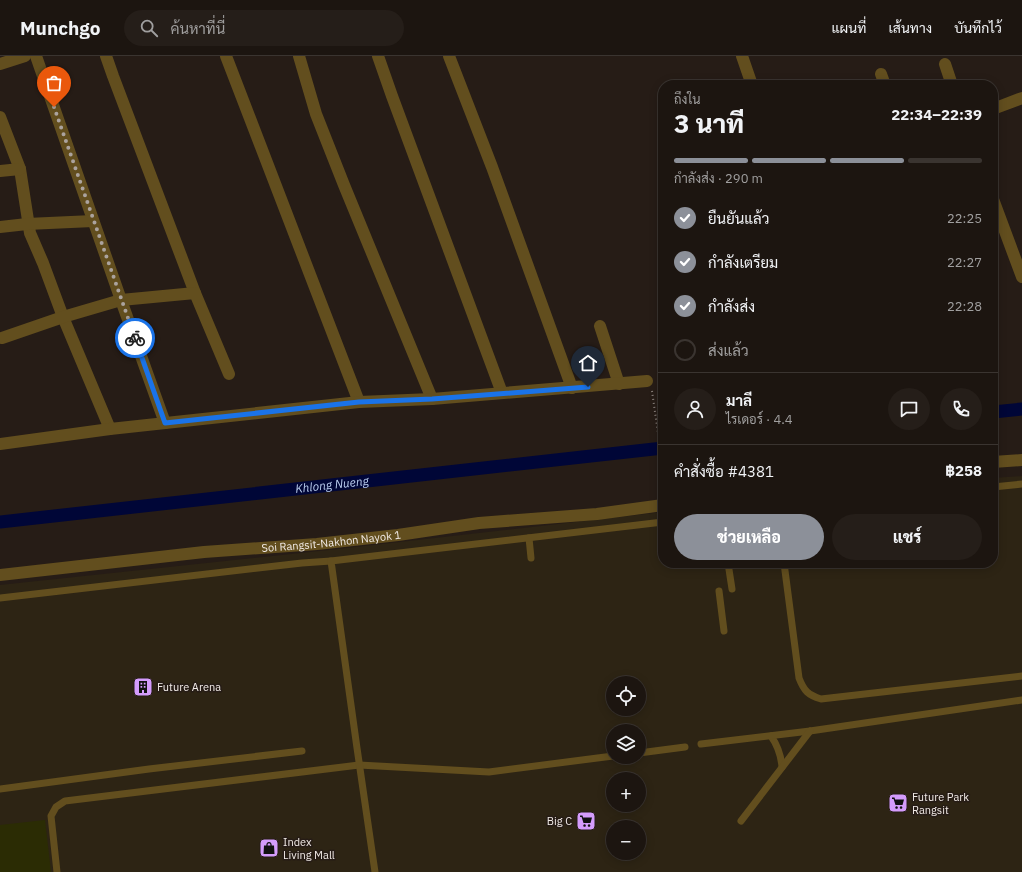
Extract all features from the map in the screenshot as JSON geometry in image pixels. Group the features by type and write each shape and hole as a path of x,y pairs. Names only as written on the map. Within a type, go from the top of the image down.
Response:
{"street":[{"path":"0,64 25,56"},
{"path":"36,56 165,423"},
{"path":"106,56 195,293 229,374"},
{"path":"226,56 359,402"},
{"path":"299,56 316,114 432,399"},
{"path":"378,56 394,104 502,393"},
{"path":"449,56 492,167 572,388"},
{"path":"742,56 750,80"},
{"path":"945,64 950,80"},
{"path":"998,108 1021,101"},
{"path":"0,117 20,169 27,224 30,233 110,429"},
{"path":"0,171 20,169"},
{"path":"998,212 1022,277"},
{"path":"0,227 27,224 93,221"},
{"path":"2,338 63,317 121,300 195,293"},
{"path":"600,326 619,384"},
{"path":"0,444 110,429 359,402 432,399 648,381"},
{"path":"998,462 1022,460"},
{"name":"Soi Rangsit-Nakhon Nayok 1","path":"0,575 204,552 317,544 398,535 479,523 597,514 658,506"}],"lane":[{"path":"998,486 1022,484"},
{"path":"0,598 658,523"},
{"path":"529,538 531,558"},
{"path":"331,561 359,765 376,872"},
{"path":"729,568 732,589"},
{"path":"785,568 800,678 802,685 810,695 821,699 1022,676"},
{"path":"719,592 724,631"},
{"path":"701,744 810,731 1022,700"},
{"path":"742,821 810,731"},
{"path":"771,736 779,751 782,767"},
{"path":"646,752 684,747"},
{"path":"0,789 149,768 302,751"},
{"path":"57,872 51,816 56,807 64,801 359,765 489,772 606,757"}],"path":[{"path":"653,394 658,431"}],"shaded area":[{"path":"1022,476 1022,872 0,872 0,585 658,513 658,568 998,568 998,478"},
{"path":"45,820 51,872 0,872 0,825"}],"waterway":[{"name":"Khlong Nueng","path":"998,411 1022,409"},
{"name":"Khlong Nueng","path":"0,522 658,449"}],"way so far":[{"path":"54,107 135,338"}],"place":[{"name":"Future Arena","path":"143,687"},
{"name":"Future Park Rangsit","path":"898,803"},
{"name":"Big C","path":"586,821"},
{"name":"Index Living Mall","path":"269,848"}],"route":[{"path":"135,338 165,423 359,402 432,399 588,387"}]}
